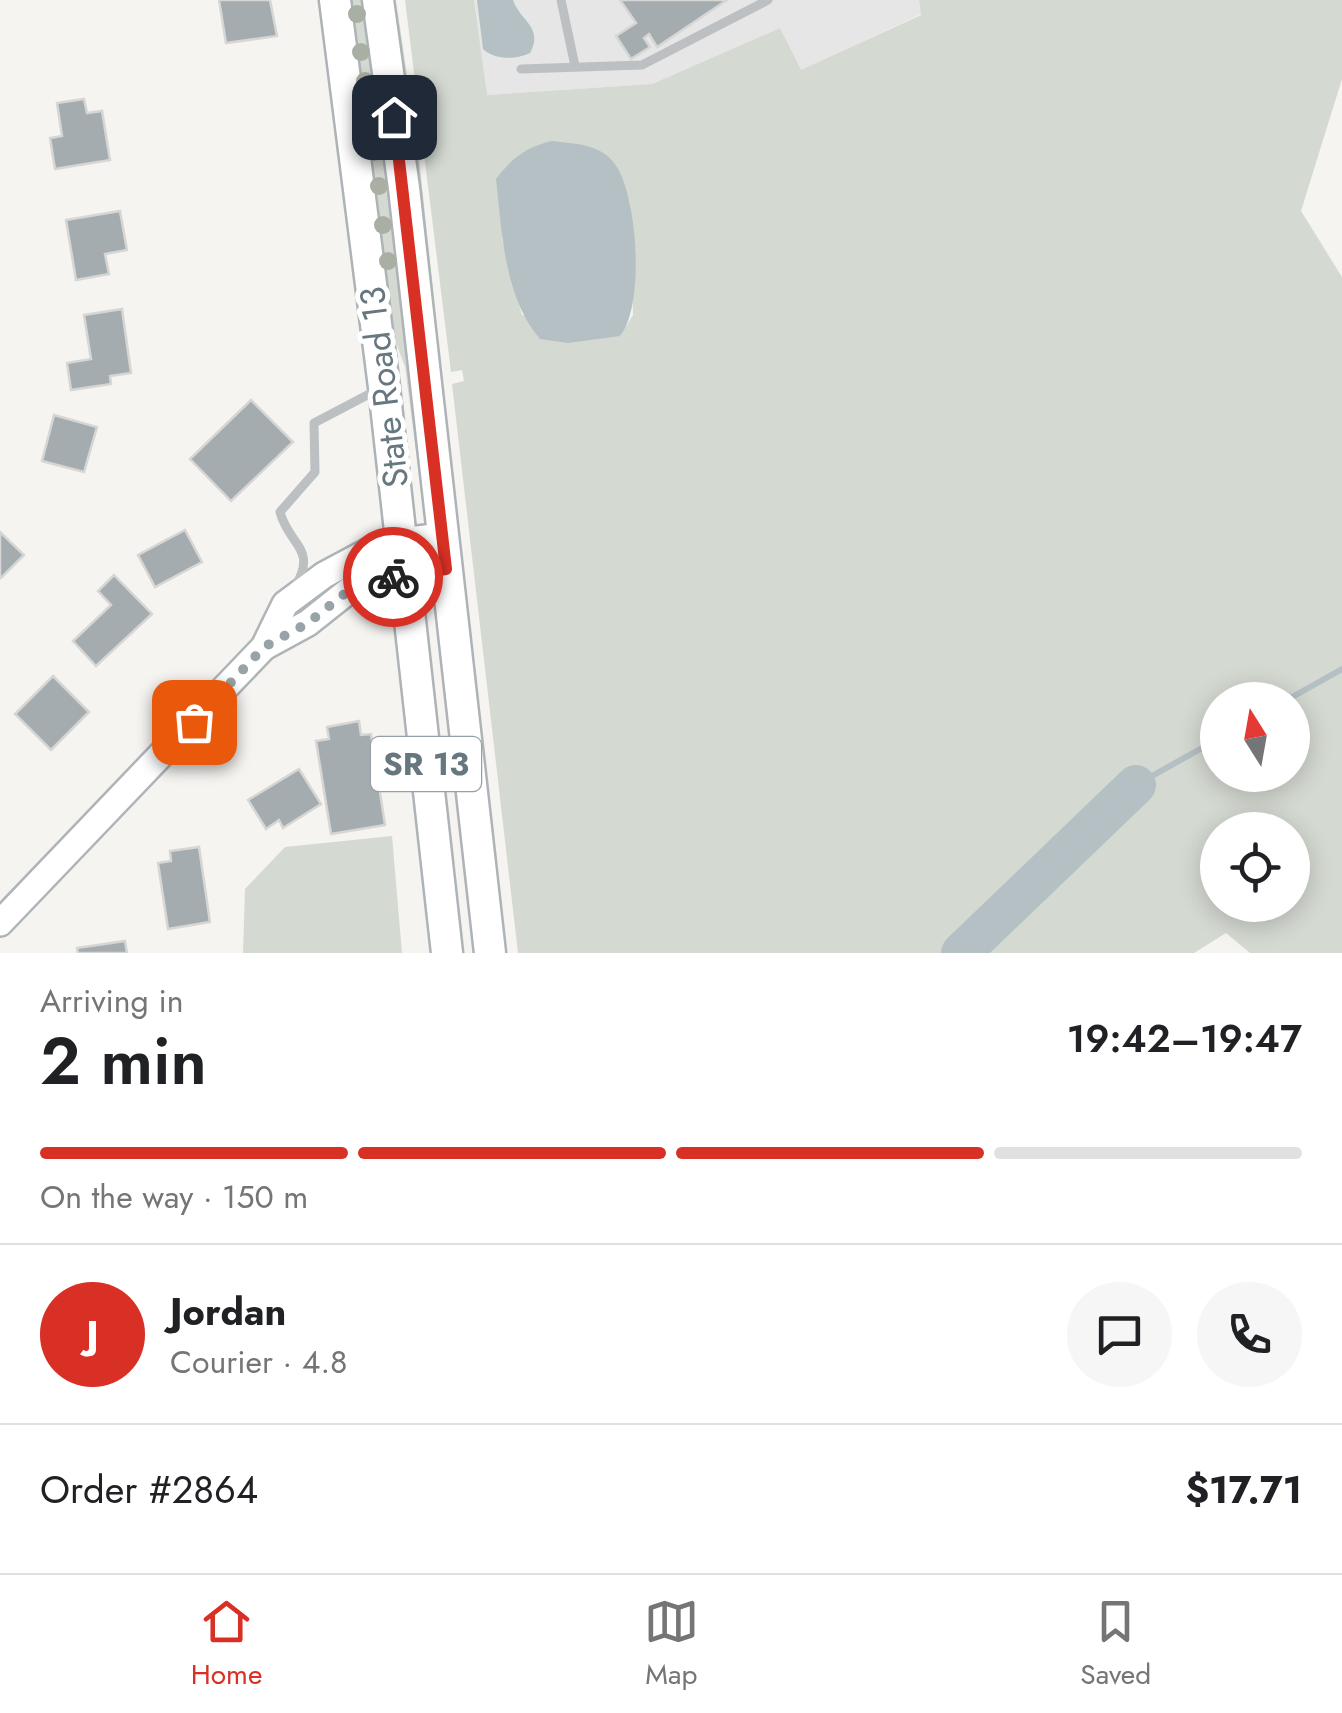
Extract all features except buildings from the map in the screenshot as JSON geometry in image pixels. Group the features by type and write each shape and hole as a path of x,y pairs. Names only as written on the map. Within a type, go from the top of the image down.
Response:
{"main road":[{"name":"State Road 13","path":"335,0 384,387 447,953"},
{"name":"State Road 13","path":"378,0 490,953"}],"street":[{"path":"264,647 285,604 351,559 401,541 443,536"},
{"path":"0,923 264,647 308,623 352,588 405,574 446,569"}],"lane":[{"path":"562,0 574,66"},
{"path":"520,68 642,65 768,0"},
{"path":"285,604 306,566 302,548 283,524 280,512 315,472 314,423 384,387"}],"shaded area":[{"path":"347,0 364,0 409,354 424,513 405,367 390,326"},
{"path":"396,0 419,157 441,367"},
{"path":"405,0 474,0 487,95 652,84 780,28 801,70 921,15 919,0 1342,0 1342,79 1301,211 1342,277 1342,953 1250,953 1226,933 1194,953 518,953 452,384 464,381 462,370 451,372","holes":["614,163 630,203 633,315 620,336 522,315 502,239"]},
{"path":"474,0 919,0 921,14 800,71 780,28 652,84 486,95"},
{"path":"477,0 513,0 533,30 530,53 506,58 483,49"},
{"path":"552,141 602,152 623,179 636,251 633,301 620,336 568,343 540,339 512,284 496,179 520,154"},
{"path":"392,836 402,953 243,953 245,889 285,847"}],"waterway":[{"path":"1310,687 1342,669"},
{"path":"1136,785 1200,749"},
{"path":"961,953 1136,785"}],"way so far":[{"path":"194,722 264,647 308,623 334,598 352,588 393,577"}],"route":[{"path":"393,577 446,569 394,117"}]}
